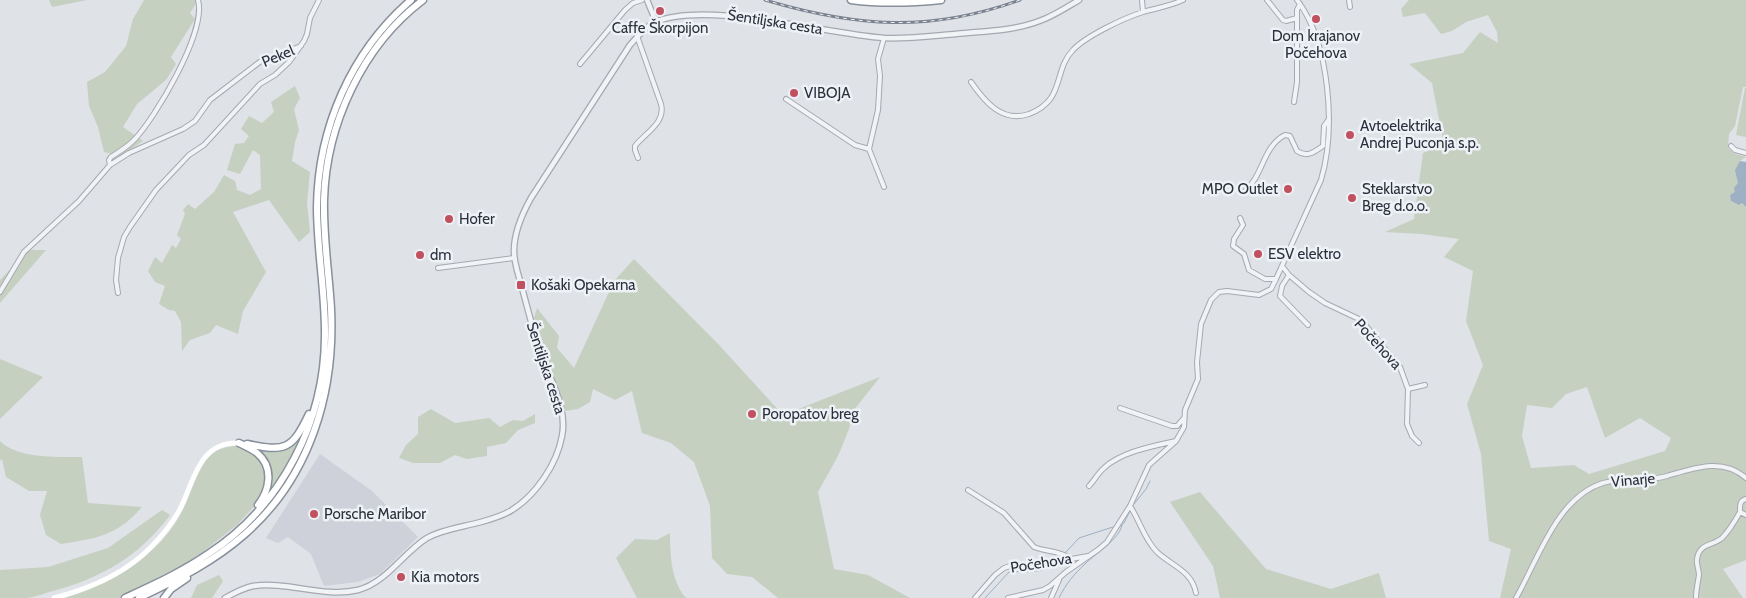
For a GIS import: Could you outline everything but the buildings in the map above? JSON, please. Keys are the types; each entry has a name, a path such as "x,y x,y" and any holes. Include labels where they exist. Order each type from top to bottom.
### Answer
{"highway":[{"path":"125,598 187,568 237,532 254,516 273,493 295,459 318,395 324,360 325,333 317,208 322,156 328,129 337,104 363,54 382,29 411,0"},
{"path":"139,598 192,572 217,556 246,533 288,483 309,444 323,403 331,361 331,308 324,202 329,156 344,107 354,84 369,58 392,28 422,0"},
{"path":"851,0 875,3 941,0"},
{"path":"239,443 264,449 274,448 291,442 300,434 318,395"},
{"path":"237,532 265,494 269,478 268,468 259,454 239,443"},
{"path":"164,598 192,572"}],"main road":[{"path":"54,598 100,582 140,557 165,532 183,503 198,468 208,453 222,445 239,443"}],"street":[{"path":"110,165 109,160 111,157 134,140 152,117 178,71 191,45 197,26 200,6 198,0"},
{"path":"301,46 308,34 310,18 319,0"},
{"path":"580,64 625,10 642,0"},
{"path":"647,0 656,22"},
{"name":"Šentiljska cesta","path":"225,598 253,586 274,586 332,593 359,590 382,578 418,544 429,537 499,516 512,510 523,502 547,473 556,456 562,438 563,416 540,348 514,258 514,244 520,220 531,198 637,36 656,22 675,15 713,13 762,18 850,34 884,38 926,37 1014,28 1043,20 1079,0"},
{"path":"1142,0 1143,12"},
{"path":"971,82 984,99 999,112 1017,116 1036,111 1052,97 1063,63 1072,50 1089,38 1143,12 1169,6 1183,0"},
{"path":"1267,0 1283,20 1288,21 1296,18"},
{"path":"1060,578 1107,542 1130,506 1149,465 1176,442 1184,427 1187,405 1198,379 1197,362 1201,324 1211,300 1219,292 1227,291 1260,295 1271,289 1283,268 1321,180 1328,152 1330,119 1324,66 1319,44 1308,16 1297,0"},
{"path":"1349,0 1350,7"},
{"path":"1294,102 1297,82 1296,18 1300,4"},
{"path":"637,36 662,104 663,113 656,124 635,146 638,158"},
{"path":"884,38 878,59 880,76 878,110 869,150 884,187"},
{"name":"Pekel","path":"0,292 24,252 79,201 110,165 130,153 183,129 194,121 210,100 261,61 301,46"},
{"name":"Pekel","path":"118,293 117,267 122,244 130,227 156,190 189,155 217,131 260,84 288,62 301,46"},
{"path":"786,99 855,145 869,150"},
{"path":"1245,191 1256,178 1272,146 1281,137 1285,135 1290,136 1297,151 1311,154 1323,146 1324,126 1330,119"},
{"path":"1731,146 1735,150 1746,152"},
{"path":"1240,218 1243,226 1234,239 1233,246 1244,254 1249,270 1265,279 1276,279"},
{"path":"438,268 514,258"},
{"name":"Počehova","path":"1283,268 1309,292 1325,303 1361,320 1400,367 1408,388 1407,424 1412,436 1419,443"},
{"path":"1289,274 1282,286 1280,296 1308,324"},
{"path":"1408,388 1425,385"},
{"path":"1120,408 1172,426 1177,426 1184,418"},
{"path":"1089,486 1101,470 1111,463 1147,447 1176,442"},
{"name":"Vinarje","path":"1516,598 1560,515 1588,489 1604,483 1629,479 1660,478 1707,465 1733,468 1746,478"},
{"path":"968,490 1004,513 1034,547 1057,551 1070,558"},
{"path":"1696,598 1699,573 1697,559 1701,550 1706,544 1716,542 1722,538 1740,512 1739,505 1746,499"},
{"path":"1130,506 1152,546 1167,561 1187,574 1194,584 1196,593"},
{"path":"1740,512 1746,515"},
{"name":"Počehova","path":"975,598 995,575 1004,568 1013,565 1038,565 1090,555"},
{"name":"Počehova","path":"1008,598 1043,590 1060,578"},
{"name":"Počehova","path":"1052,598 1060,578"}],"shaded area":[{"path":"320,454 372,491 418,537 380,574 358,582 324,586 311,554 288,537 278,543 266,538"}],"green space":[{"path":"49,0 87,0 52,7"},
{"path":"144,0 196,0 197,2 190,13 195,19 171,57 176,64 166,80 137,104 123,127 143,141 121,156 104,152 98,127 89,106 87,82 105,72 126,46 133,19"},
{"path":"1409,0 1746,0 1746,87 1743,87 1735,126 1729,134 1728,148 1735,154 1746,157 1740,161 1742,203 1746,207 1746,560 1723,569 1743,598 1500,598 1511,549 1489,541 1481,454 1467,404 1483,365 1466,321 1473,271 1444,257 1459,239 1385,232 1414,219 1423,153 1444,145 1432,83 1409,64 1463,53 1480,32 1498,43 1497,32 1488,15 1466,22 1452,31 1441,34 1425,13 1403,17 1401,9","holes":["1587,387 1605,438 1640,418 1671,438 1665,451 1589,474 1574,465 1531,468 1522,436 1527,405 1552,408 1566,394"]},
{"path":"295,86 300,98 294,109 299,130 292,161 310,172 307,203 310,232 299,242 269,200 233,212 266,272 243,311 238,334 216,325 210,333 190,340 182,351 181,322 175,311 159,304 165,286 155,282 148,271 155,257 162,263 172,245 176,248 181,239 177,235 185,214 183,210 188,204 195,209 214,192 224,175 235,181 237,190 250,195 261,189 260,155 253,150 240,174 227,170 235,144 244,143 249,136 241,129 249,116 262,123 274,112 271,102"},
{"path":"1746,88 1746,137 1736,135"},
{"path":"29,250 46,250 0,303 0,280"},
{"path":"634,259 720,346 783,415 880,377 854,410 849,429 838,456 818,492 834,569 868,575 910,598 778,598 752,577 727,574 712,558 710,506 694,462 671,443 642,433 632,391 615,400 593,389 590,402 578,409 565,411 534,318 537,308 559,336 557,348 574,368 614,281"},
{"path":"0,359 43,377 0,419"},
{"path":"431,409 455,423 489,418 500,427 513,420 523,421 535,414 535,423 518,430 506,443 487,447 487,456 467,459 455,455 440,463 413,463 399,458 406,445 418,434 418,417"},
{"path":"301,437 286,467 268,493 271,478 253,447 267,450"},
{"path":"0,441 8,447 28,454 50,457 82,457 88,503 142,507 133,517 115,530 85,540 61,544 46,535 40,515 47,491 29,491 6,477 2,459 0,461"},
{"path":"234,446 243,448 259,457 267,478 260,500 237,525 186,563 119,598 64,598 92,588 118,575 142,559 167,534 179,517 205,461 216,451"},
{"path":"1200,492 1266,569 1331,589 1379,573 1386,598 1220,598 1213,566 1170,502"},
{"path":"162,510 170,515 158,530 118,564 71,586 34,597 0,598 0,570 48,567 108,548"},
{"path":"670,533 674,576 686,598 637,598 616,558 635,539 657,540"},
{"path":"219,575 223,581 212,598 191,598 197,585"}],"water":[{"path":"1740,161 1746,162 1746,207 1742,203 1739,205 1731,201 1730,195 1735,192 1734,188 1738,183 1735,170"}],"waterway":[{"path":"1134,504 1150,481"},
{"path":"1119,527 1124,523 1131,509"},
{"path":"1059,598 1074,575 1112,541 1122,525"},
{"path":"1066,552 1079,538 1113,527"},
{"path":"1056,558 1061,556"},
{"path":"985,598 1009,572 1039,571 1056,564"}],"railway":[{"path":"765,0 830,16 862,21 892,22 923,22 955,18 987,11 1020,0"}],"place":[{"name":"Caffe Škorpijon","path":"660,11"},
{"name":"Dom krajanov Počehova","path":"1316,19"},
{"name":"VIBOJA","path":"794,93"},
{"name":"Avtoelektrika Andrej Puconja s.p.","path":"1350,135"},
{"name":"MPO Outlet","path":"1288,189"},
{"name":"Steklarstvo Breg d.o.o.","path":"1352,198"},
{"name":"Hofer","path":"449,219"},
{"name":"ESV elektro","path":"1258,254"},
{"name":"dm","path":"420,255"},
{"name":"Košaki Opekarna","path":"521,285"},
{"name":"Poropatov breg","path":"752,414"},
{"name":"Porsche Maribor","path":"314,514"},
{"name":"Kia motors","path":"401,577"}]}
